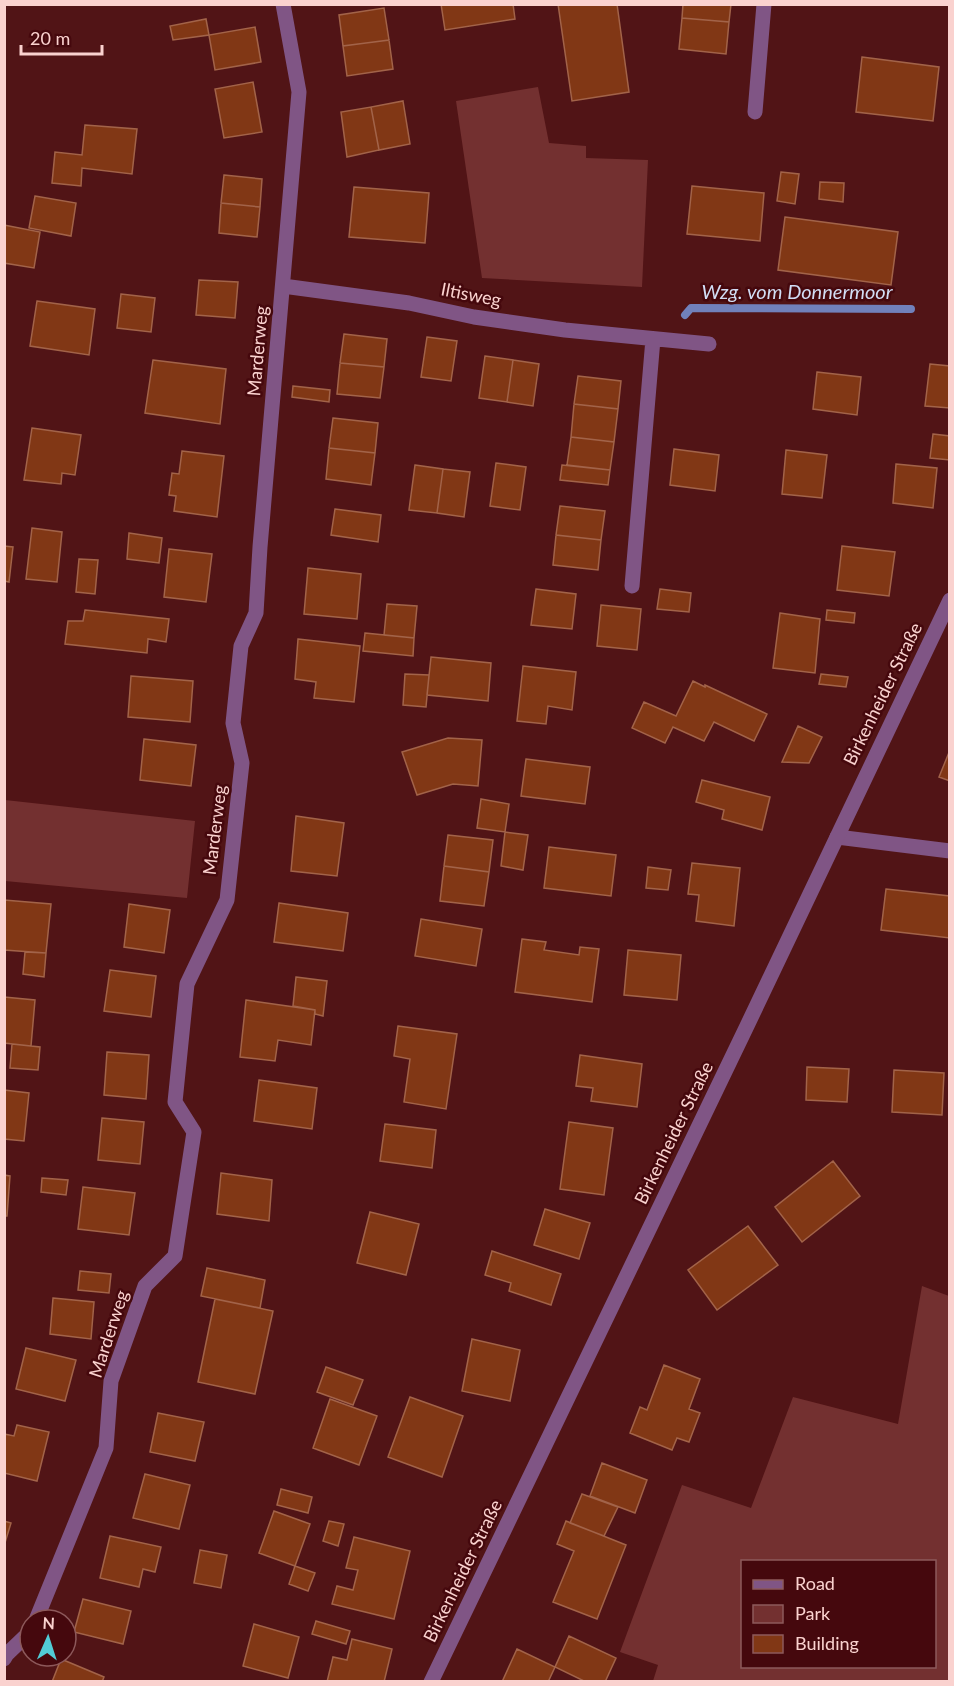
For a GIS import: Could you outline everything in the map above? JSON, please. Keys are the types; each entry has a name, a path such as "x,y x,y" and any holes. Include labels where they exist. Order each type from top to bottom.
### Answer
{"street":[{"name":"Marderweg","path":"41,1608 106,1448 111,1381 145,1286 175,1256 194,1132 176,1102 187,984 227,900 242,763 233,723 241,646 256,613 260,540 300,92 283,4"},
{"path":"755,112 764,4"},
{"name":"Iltisweg","path":"283,285 410,303 474,317 565,330 709,344"},
{"path":"632,586 653,339"},
{"name":"Birkenheider Straße","path":"431,1682 950,600"},
{"path":"837,837 950,851"},
{"path":"4,1659 18,1643"}],"green space":[{"path":"538,87 549,143 586,146 586,158 648,160 642,287 482,278 456,101"},
{"path":"5,800 195,821 187,898 5,881"},
{"path":"922,1286 949,1296 949,1681 653,1681 658,1665 620,1652 682,1485 751,1508 793,1397 898,1424"}],"building":[{"path":"441,4 513,4 515,19 445,30"},
{"path":"558,4 617,4 629,92 572,101"},
{"path":"683,4 731,4 729,22 682,18"},
{"path":"384,8 389,40 343,46 339,15"},
{"path":"682,18 729,22 726,54 679,49"},
{"path":"206,19 209,35 173,40 170,26"},
{"path":"255,27 261,62 215,70 209,35"},
{"path":"389,40 393,69 347,76 343,46"},
{"path":"862,57 939,67 933,121 856,112"},
{"path":"253,82 262,132 224,138 215,89"},
{"path":"403,101 410,144 379,150 371,107"},
{"path":"371,107 379,150 347,157 341,112"},
{"path":"85,125 137,129 132,174 82,168 81,186 52,183 55,152 82,155"},
{"path":"781,172 799,174 795,204 777,201"},
{"path":"224,175 262,179 260,207 221,203"},
{"path":"820,182 844,183 843,202 819,199"},
{"path":"692,186 764,193 760,241 687,234"},
{"path":"354,187 429,193 425,243 349,237"},
{"path":"35,196 76,203 71,236 29,228"},
{"path":"221,203 260,207 257,237 219,233"},
{"path":"785,217 898,232 891,285 778,270"},
{"path":"4,225 40,232 34,268 4,263"},
{"path":"199,280 238,282 235,318 196,315"},
{"path":"121,294 155,298 151,332 117,328"},
{"path":"37,301 95,309 89,355 30,346"},
{"path":"344,334 387,339 384,367 340,363"},
{"path":"427,337 457,341 451,381 421,377"},
{"path":"485,356 513,360 507,402 479,398"},
{"path":"153,360 226,369 220,424 145,413"},
{"path":"513,360 539,364 533,406 507,402"},
{"path":"340,363 384,367 380,398 337,394"},
{"path":"930,364 950,366 950,408 925,406"},
{"path":"817,372 861,377 857,415 813,409"},
{"path":"578,376 621,381 618,409 574,404"},
{"path":"293,386 330,390 329,402 292,397"},
{"path":"574,404 618,409 614,442 571,437"},
{"path":"333,418 378,423 375,453 329,448"},
{"path":"32,428 81,435 75,475 62,473 61,484 24,480"},
{"path":"933,434 950,436 950,460 930,458"},
{"path":"571,437 614,442 610,470 567,465"},
{"path":"329,448 375,453 371,485 326,479"},
{"path":"674,449 719,455 715,491 670,485"},
{"path":"786,450 827,455 822,498 782,494"},
{"path":"182,451 224,456 217,517 174,511 176,496 169,495 172,473 179,474"},
{"path":"496,463 526,467 520,510 490,506"},
{"path":"896,464 937,468 933,508 893,503"},
{"path":"415,465 443,469 437,513 409,510"},
{"path":"562,465 610,470 608,485 560,480"},
{"path":"443,469 470,472 464,517 437,513"},
{"path":"560,506 605,511 601,540 556,535"},
{"path":"335,509 381,515 378,542 331,535"},
{"path":"32,528 62,532 57,582 26,579"},
{"path":"129,533 162,538 159,563 127,559"},
{"path":"556,535 601,540 598,570 553,565"},
{"path":"4,546 13,547 9,582 4,581"},
{"path":"842,546 895,552 889,596 837,590"},
{"path":"169,549 212,554 206,602 164,597"},
{"path":"79,559 98,560 95,594 76,592"},
{"path":"308,568 361,574 357,619 304,614"},
{"path":"536,589 576,594 572,629 531,625"},
{"path":"660,589 691,593 689,612 657,609"},
{"path":"387,604 417,606 414,638 384,635"},
{"path":"601,605 641,609 637,650 597,646"},
{"path":"85,610 169,619 166,642 148,639 147,653 65,644 68,621 83,621"},
{"path":"827,610 855,613 854,623 826,620"},
{"path":"780,613 820,619 815,673 773,668"},
{"path":"365,633 414,638 413,656 363,651"},
{"path":"298,639 360,646 354,702 314,698 316,682 295,679"},
{"path":"431,657 491,663 488,701 427,695"},
{"path":"523,666 576,672 572,710 548,706 546,724 517,721"},
{"path":"405,674 429,675 426,707 403,705"},
{"path":"821,674 848,677 846,687 819,684"},
{"path":"131,676 193,681 190,722 128,717"},
{"path":"693,681 767,714 754,741 714,722 704,741 673,727 665,743 632,728 644,702 676,716"},
{"path":"798,726 822,737 809,763 782,762"},
{"path":"448,738 482,740 478,786 453,784 417,795 402,752"},
{"path":"144,739 196,745 191,786 140,780"},
{"path":"950,750 950,781 939,777"},
{"path":"526,759 590,767 585,804 521,796"},
{"path":"702,780 770,797 762,830 722,819 724,810 696,802"},
{"path":"481,799 509,804 505,832 477,828"},
{"path":"296,816 344,823 337,876 291,871"},
{"path":"505,832 528,835 523,870 501,866"},
{"path":"448,835 493,840 489,872 444,866"},
{"path":"549,847 616,855 611,896 544,888"},
{"path":"692,863 740,868 734,926 696,921 699,895 688,894"},
{"path":"444,866 489,872 484,906 440,901"},
{"path":"648,867 671,870 668,890 646,888"},
{"path":"886,889 950,896 950,938 881,930"},
{"path":"4,900 51,904 46,953 4,950"},
{"path":"279,903 348,913 343,951 274,942"},
{"path":"129,904 170,910 164,953 124,947"},
{"path":"421,919 482,929 476,966 415,956"},
{"path":"522,939 546,942 544,950 579,955 580,947 599,949 592,1002 515,992"},
{"path":"628,950 681,955 677,1000 624,995"},
{"path":"25,952 46,953 44,977 23,974"},
{"path":"110,970 156,976 151,1017 104,1011"},
{"path":"296,977 327,981 323,1016 315,1014 315,1010 293,1006"},
{"path":"4,997 35,1000 31,1046 4,1043"},
{"path":"246,1000 315,1010 311,1045 278,1040 275,1061 240,1057"},
{"path":"398,1026 457,1034 446,1109 404,1102 410,1059 394,1056"},
{"path":"12,1044 40,1047 38,1070 10,1068"},
{"path":"107,1052 149,1055 146,1099 104,1095"},
{"path":"580,1055 642,1064 637,1107 591,1101 593,1088 576,1086"},
{"path":"807,1067 849,1069 847,1102 806,1100"},
{"path":"894,1070 944,1073 942,1115 892,1112"},
{"path":"259,1080 317,1088 312,1129 254,1121"},
{"path":"4,1090 29,1093 24,1141 4,1139"},
{"path":"102,1118 144,1122 140,1164 98,1160"},
{"path":"569,1122 613,1128 604,1195 560,1189"},
{"path":"385,1124 436,1130 432,1168 380,1161"},
{"path":"833,1161 860,1196 802,1242 775,1207"},
{"path":"221,1173 272,1180 269,1221 217,1214"},
{"path":"4,1175 10,1176 7,1216 4,1216"},
{"path":"42,1178 68,1180 66,1195 41,1192"},
{"path":"83,1187 135,1193 129,1235 78,1229"},
{"path":"545,1209 590,1223 579,1259 534,1245"},
{"path":"370,1212 419,1224 406,1275 357,1263"},
{"path":"748,1226 778,1265 717,1310 688,1270"},
{"path":"492,1251 561,1274 551,1305 509,1291 511,1283 485,1275"},
{"path":"207,1268 265,1280 260,1308 201,1296"},
{"path":"80,1271 111,1274 109,1293 78,1290"},
{"path":"53,1298 94,1302 91,1339 50,1334"},
{"path":"215,1299 273,1311 255,1394 198,1382"},
{"path":"472,1339 520,1350 510,1401 462,1391"},
{"path":"26,1348 76,1360 65,1401 16,1389"},
{"path":"664,1365 700,1379 689,1409 700,1413 689,1442 677,1438 672,1450 630,1433 640,1407 647,1410"},
{"path":"326,1367 363,1380 353,1405 317,1392"},
{"path":"410,1397 463,1416 442,1477 388,1457"},
{"path":"330,1399 377,1416 359,1465 313,1448"},
{"path":"158,1413 204,1422 195,1461 150,1452"},
{"path":"17,1425 49,1432 37,1481 4,1473 4,1434 14,1436"},
{"path":"602,1463 647,1480 635,1513 590,1496"},
{"path":"145,1474 190,1485 179,1529 133,1518"},
{"path":"281,1489 312,1497 308,1513 277,1505"},
{"path":"582,1494 618,1507 604,1536 570,1523"},
{"path":"274,1511 310,1524 295,1566 259,1553"},
{"path":"4,1521 11,1523 4,1546"},
{"path":"329,1521 344,1524 338,1546 323,1541"},
{"path":"566,1521 626,1545 597,1619 553,1602 574,1551 557,1544"},
{"path":"110,1536 161,1547 155,1572 143,1569 139,1587 100,1578"},
{"path":"354,1537 410,1551 394,1619 332,1604 337,1586 353,1590 358,1570 346,1568"},
{"path":"200,1550 227,1555 221,1588 194,1583"},
{"path":"295,1566 315,1573 308,1591 289,1584"},
{"path":"83,1599 131,1611 123,1644 78,1633 78,1617"},
{"path":"316,1621 350,1631 346,1644 312,1634"},
{"path":"254,1624 299,1637 288,1678 243,1666"},
{"path":"569,1636 616,1658 605,1682 586,1682 555,1667"},
{"path":"352,1639 392,1649 384,1682 327,1682 333,1657 347,1660"},
{"path":"517,1649 555,1667 548,1682 502,1682"},
{"path":"78,1666 104,1677 102,1682 52,1682 57,1668 78,1668"}],"waterway":[{"name":"Wzg. vom Donnermoor","path":"685,315 691,308 911,309"}]}
